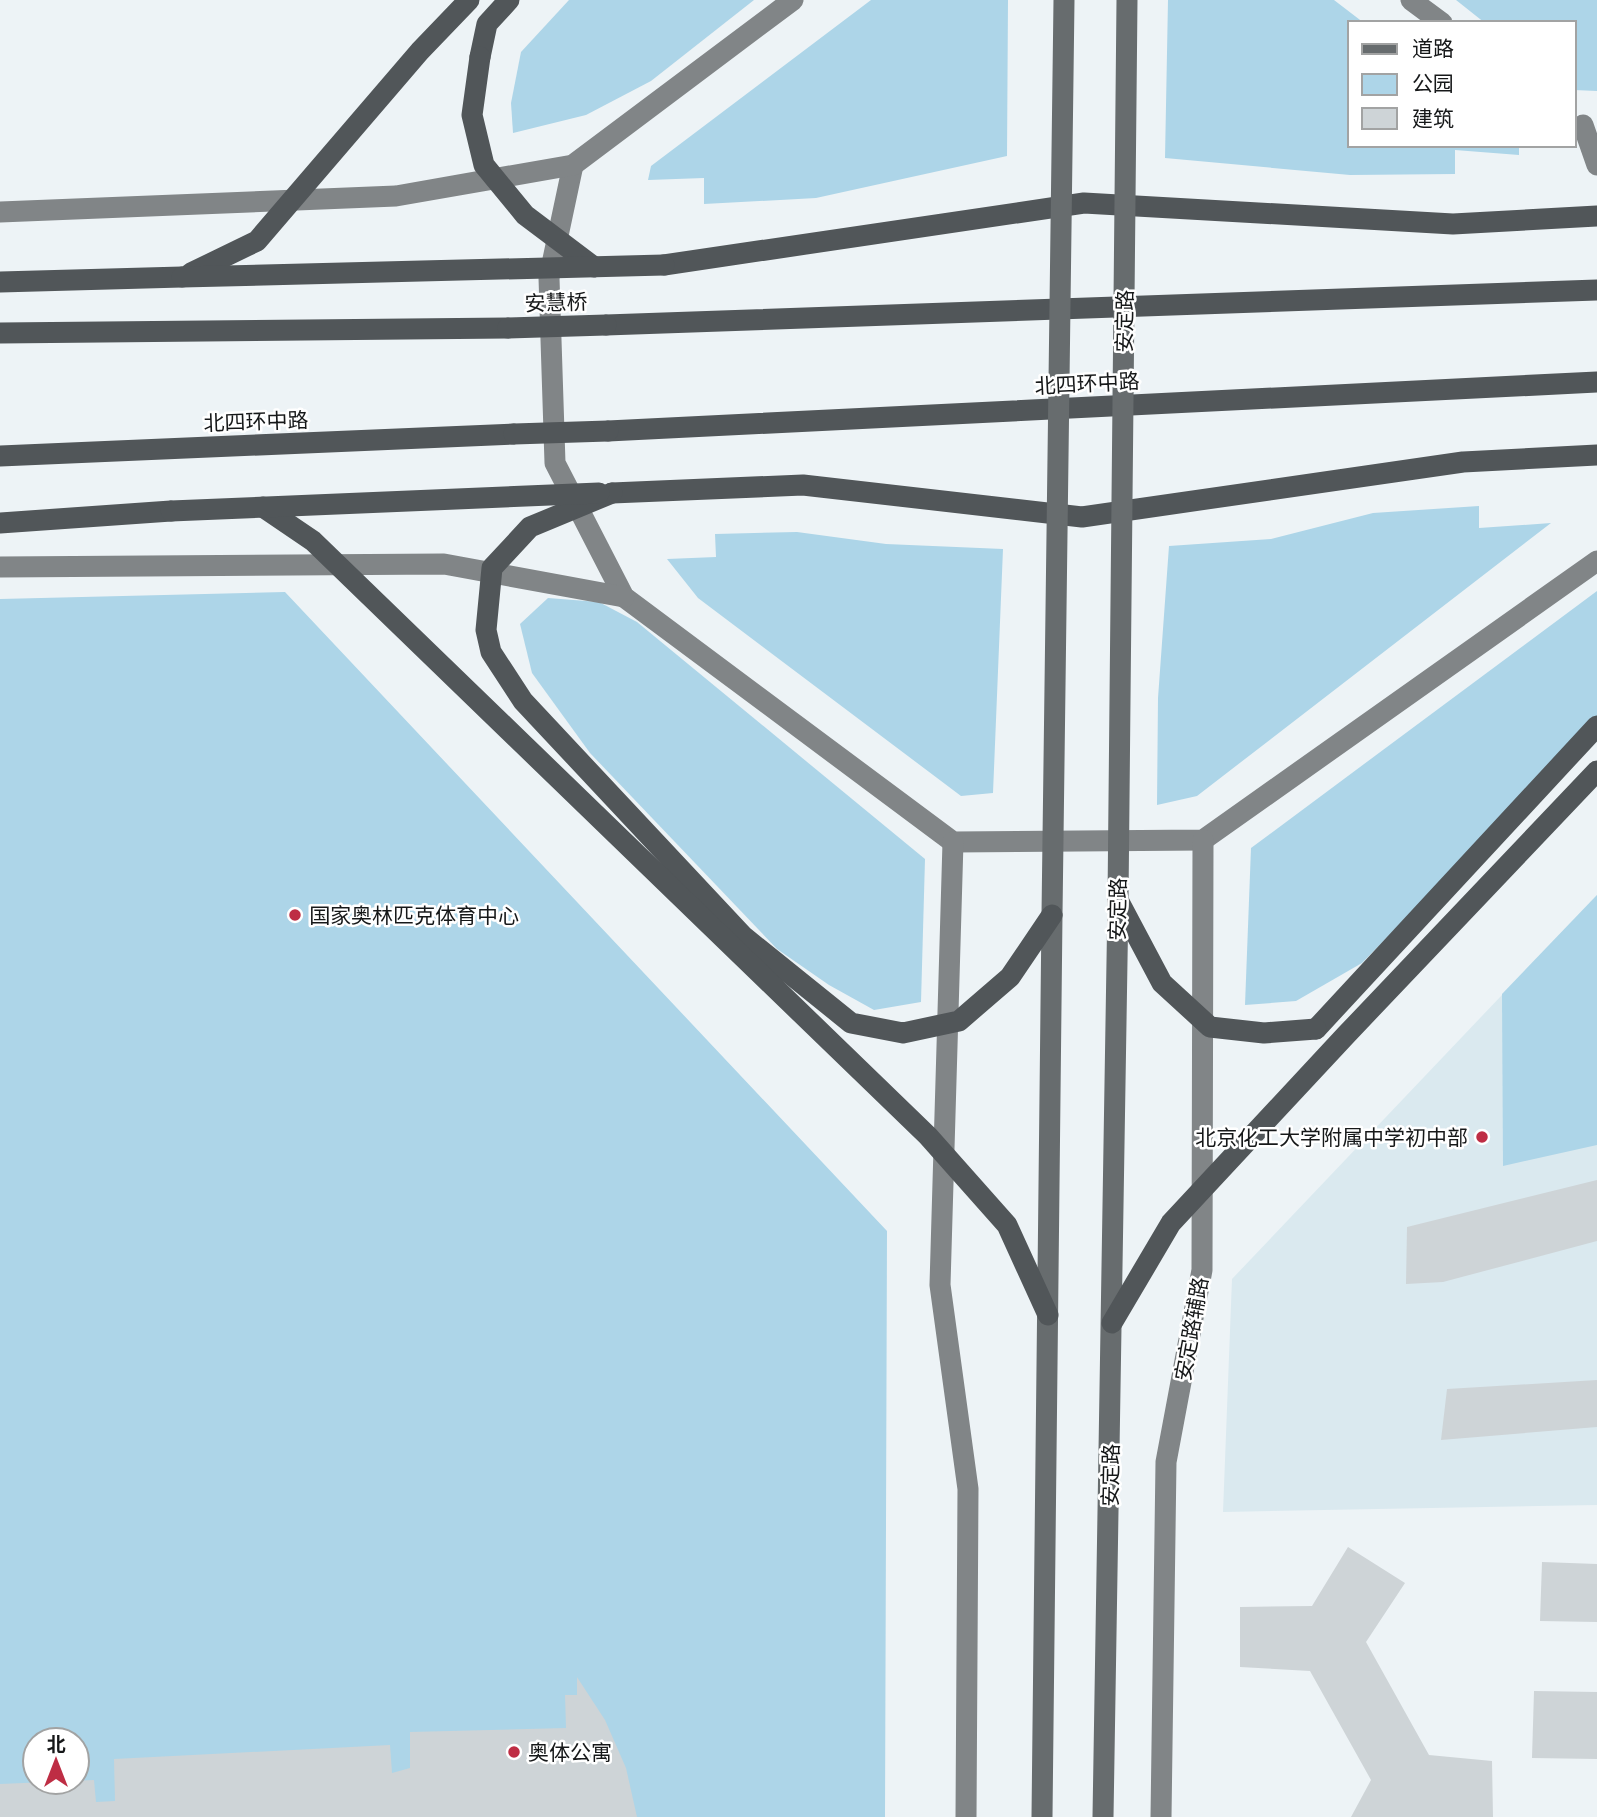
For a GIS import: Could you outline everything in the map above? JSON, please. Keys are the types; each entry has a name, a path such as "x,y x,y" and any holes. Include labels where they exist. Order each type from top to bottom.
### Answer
{"highway":[{"path":"183,277 257,241 420,51 470,0"},
{"path":"509,0 487,24 480,57 472,115 484,165 525,215 594,267"},
{"path":"0,282 664,265 1084,203 1453,224 1596,215"},
{"name":"安慧桥","path":"4,333 508,328 1597,290"},
{"name":"北四环中路","path":"0,456 608,431 1597,382"},
{"path":"0,523 170,511 803,485 1082,517 1463,462 1597,455"},
{"path":"1572,456 1597,464"},
{"path":"612,493 530,527 492,568 486,630 491,652 523,701 743,936 851,1023 904,1033 959,1021 1010,977 1052,915"},
{"path":"263,507 313,541 928,1136 1007,1225 1048,1315"},
{"path":"1118,901 1162,983 1210,1027 1264,1033 1317,1029 1597,726"},
{"path":"1112,1323 1171,1223 1597,771"}],"main road":[{"path":"1042,1817 1064,0"},
{"name":"安定路","path":"1103,1817 1118,901 1127,0"}],"street":[{"path":"0,212 396,196 573,165 793,0"},
{"path":"1411,0 1439,21"},
{"path":"1585,123 1597,164"},
{"path":"573,165 550,278 555,463 624,597 953,842 1203,840 1597,561"},
{"path":"0,567 444,564 624,597"},
{"name":"安定路辅路","path":"1161,1817 1166,1462 1202,1270 1203,840"},
{"path":"953,842 940,1285 968,1489 966,1817"}],"shaded area":[{"name":"北京化工大学附属中学初中部","path":"1597,895 1597,1505 1223,1512 1232,1279"}],"green space":[{"path":"569,0 754,0 651,81 586,115 513,133 511,103 521,52"},
{"path":"871,0 1008,0 1007,156 816,198 704,204 704,178 648,180 651,166"},
{"path":"1168,0 1334,0 1361,21 1348,21 1348,147 1519,147 1519,155 1455,150 1455,174 1350,175 1165,158"},
{"path":"1456,0 1597,0 1597,91 1576,90 1576,21 1482,21"},
{"path":"1479,506 1479,528 1551,523 1197,796 1157,805 1158,698 1169,546 1271,539 1373,513"},
{"path":"797,532 886,544 1003,549 993,793 961,796 698,598 667,559 716,557 715,534"},
{"path":"1597,591 1597,722 1362,963 1296,1001 1245,1005 1251,848"},
{"name":"国家奥林匹克体育中心","path":"285,592 887,1231 885,1817 0,1817 0,599"},
{"path":"548,598 599,602 637,622 925,859 921,1002 874,1010 829,985 777,949 590,753 532,673 520,624"},
{"path":"1597,895 1597,1145 1503,1166 1502,994"}],"building":[{"path":"1597,1180 1597,1241 1443,1282 1406,1284 1407,1227"},
{"path":"1597,1380 1597,1427 1441,1440 1447,1389"},
{"path":"1348,1547 1405,1583 1366,1642 1429,1755 1492,1761 1493,1817 1351,1817 1371,1780 1310,1671 1240,1667 1240,1607 1312,1606"},
{"path":"1542,1562 1597,1564 1597,1622 1540,1621"},
{"name":"奥体公寓","path":"577,1677 605,1720 626,1768 637,1817 0,1817 0,1784 21,1783 21,1796 91,1796 91,1780 94,1780 96,1802 115,1801 114,1759 390,1745 392,1773 410,1768 410,1732 566,1728 565,1695 577,1695"},
{"path":"1534,1691 1597,1692 1597,1759 1532,1758"}],"place":[{"name":"国家奥林匹克体育中心","path":"295,915"},
{"name":"北京化工大学附属中学初中部","path":"1482,1137"},
{"name":"奥体公寓","path":"514,1752"}]}
